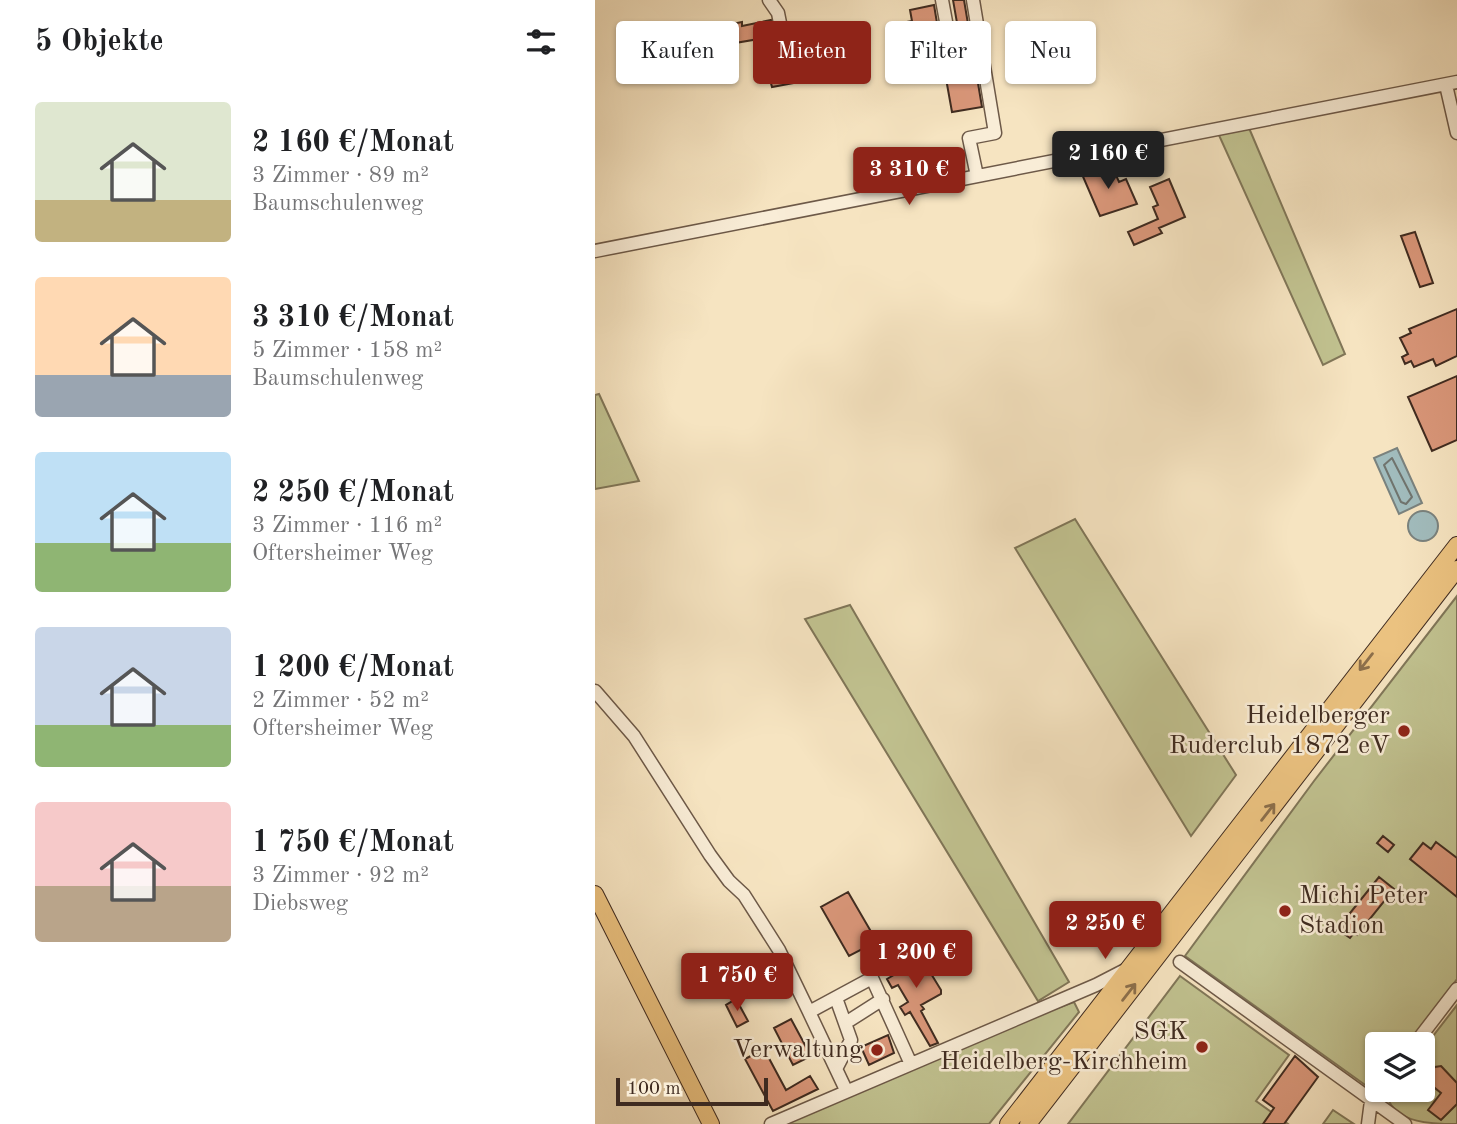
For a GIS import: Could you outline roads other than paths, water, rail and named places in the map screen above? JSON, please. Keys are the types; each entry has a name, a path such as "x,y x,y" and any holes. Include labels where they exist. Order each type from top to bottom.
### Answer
{"main road":[{"path":"1008,1124 1457,545"},
{"path":"1028,1124 1457,569"},
{"path":"595,894 711,1124"}],"street":[{"path":"769,0 778,13 780,21"},
{"path":"941,0 946,21"},
{"path":"973,0 995,134 969,138 977,176"},
{"path":"595,251 1452,83 1457,133"},
{"path":"595,691 634,736 710,855 729,881 744,895 779,950 846,1090"},
{"path":"1180,962 1365,1097"},
{"path":"771,1124 910,1062 1056,1002 1130,967"},
{"path":"809,1012 872,978 910,1062"},
{"path":"1424,1032 1457,989"},
{"path":"836,999 851,1040 837,1068"},
{"path":"846,1022 883,999"},
{"path":"1368,1124 1371,1102"},
{"path":"1372,1102 1405,1124"}],"water":[{"path":"1397,448 1422,503 1399,514 1374,458"},
{"path":"1423,511 1434,515 1438,526 1434,537 1423,541 1412,537 1408,526 1412,515"}],"place":[{"name":"Heidelberger Ruderclub 1872 eV","path":"1404,731"},
{"name":"Michi Peter Stadion","path":"1285,911"},
{"name":"SGK Heidelberg-Kirchheim","path":"1202,1047"},
{"name":"Verwaltung","path":"877,1050"}]}
